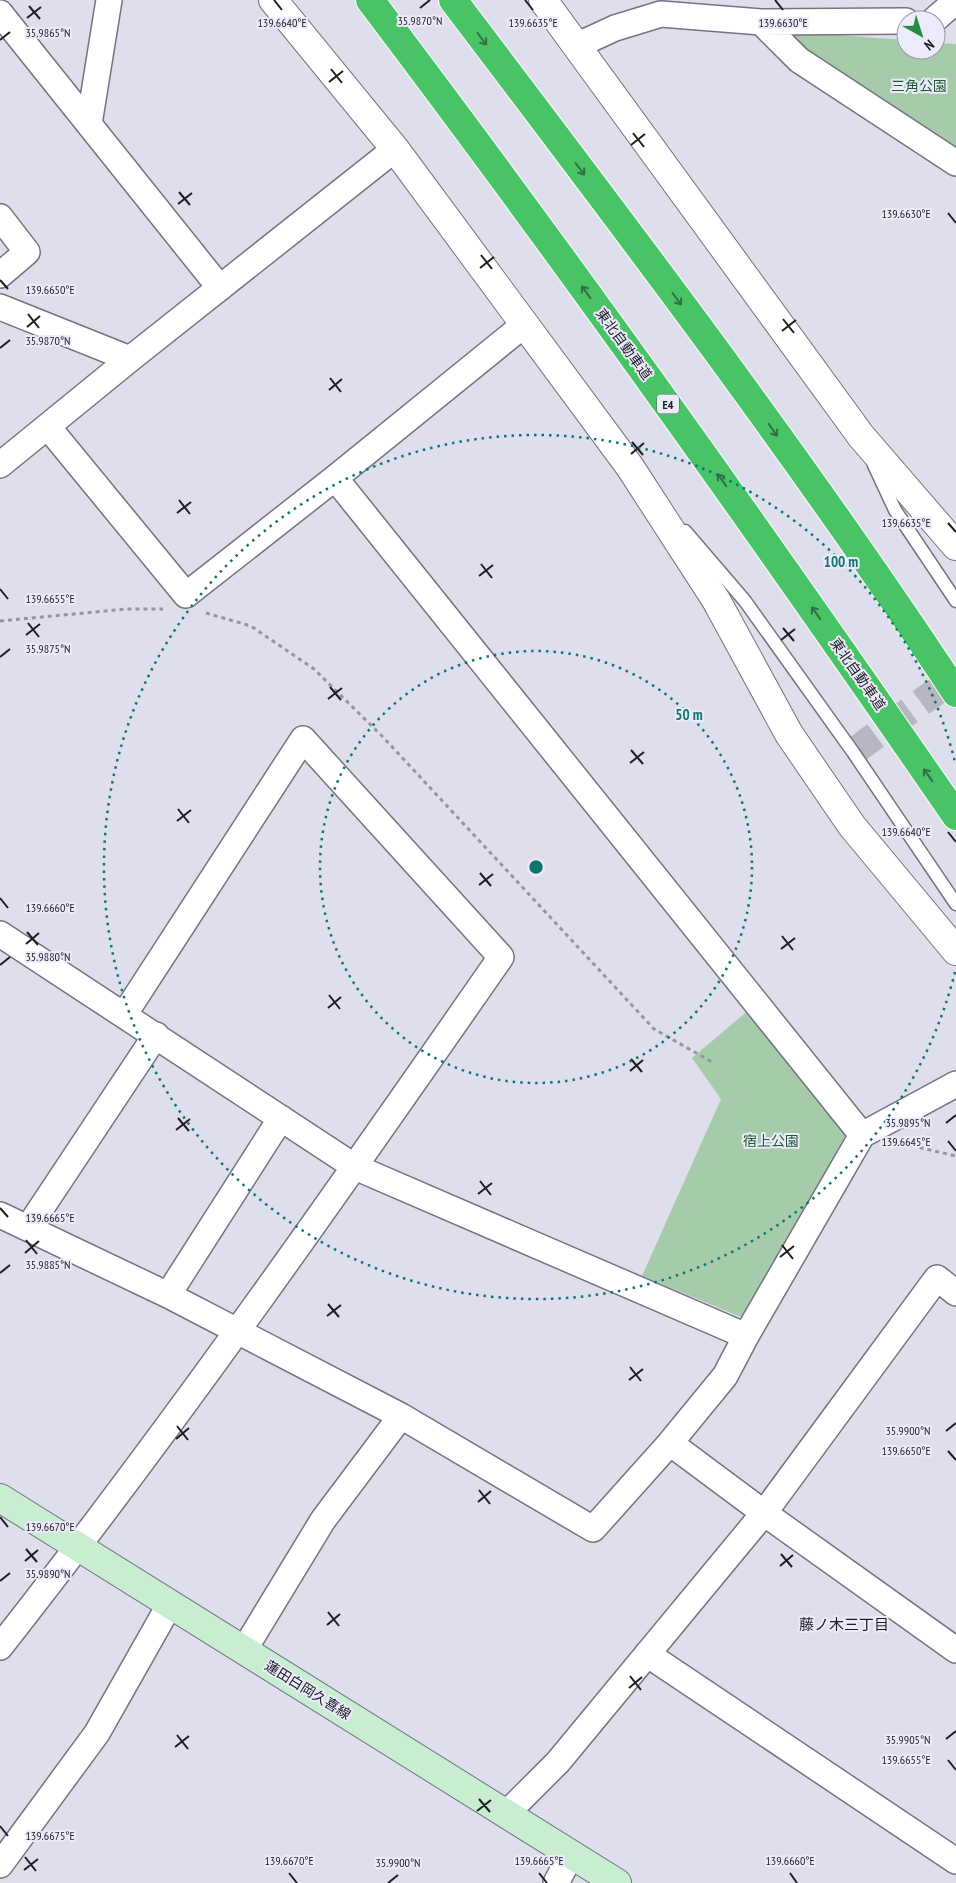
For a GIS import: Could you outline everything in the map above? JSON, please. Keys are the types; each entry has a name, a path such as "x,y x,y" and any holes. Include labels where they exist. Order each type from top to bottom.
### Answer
{"highway":[{"name":"東北自動車道","path":"370,0 478,142 669,406 821,619 956,816"},
{"path":"453,0 723,360 907,620 956,694"}],"main road":[{"name":"蓮田白岡久喜線","path":"0,1498 616,1883"}],"street":[{"path":"89,124 109,0"},
{"path":"273,0 396,150 630,467 716,600 789,734 852,826 956,951"},
{"path":"543,0 861,436 956,546"},
{"path":"946,11 956,1"},
{"path":"576,46 658,7 761,22 896,21"},
{"path":"0,13 220,288"},
{"path":"761,22 799,60 956,163"},
{"path":"0,465 130,359 396,150"},
{"path":"0,218 27,252 0,275"},
{"path":"0,307 130,359"},
{"path":"48,427 186,595 335,478 525,324"},
{"path":"335,478 862,1135"},
{"path":"0,1647 78,1548 238,1332 501,957 303,739 124,1015"},
{"path":"0,934 355,1167 746,1336"},
{"path":"28,1228 156,1035"},
{"path":"0,1215 168,1295 400,1416 593,1529 670,1443 725,1376 746,1336 862,1135 956,1084"},
{"path":"168,1295 281,1118"},
{"path":"506,1814 558,1762 764,1513 937,1278 956,1293"},
{"path":"244,1650 323,1520 400,1416"},
{"path":"670,1443 764,1513 956,1650"},
{"path":"0,1865 97,1733 170,1604"},
{"path":"647,1654 956,1861"},
{"path":"556,1883 571,1855"}],"lane":[{"path":"861,436 895,510 956,600"},
{"path":"630,467 745,601 853,752 956,904"}],"path":[{"path":"0,621 126,609 173,609"},
{"path":"200,612 250,626 314,669 383,737 654,1029 712,1062"},
{"path":"862,1135 956,1156"}],"green space":[{"name":"三角公園","path":"791,32 896,39 896,60 946,60 946,44 956,44 956,154 791,42"},
{"name":"宿上公園","path":"750,1009 848,1130 746,1319 642,1276 721,1099 692,1058"}],"tunnel":[{"path":"853,752 956,677"}],"district":[{"name":"藤ノ木三丁目","path":"844,1624"}]}
